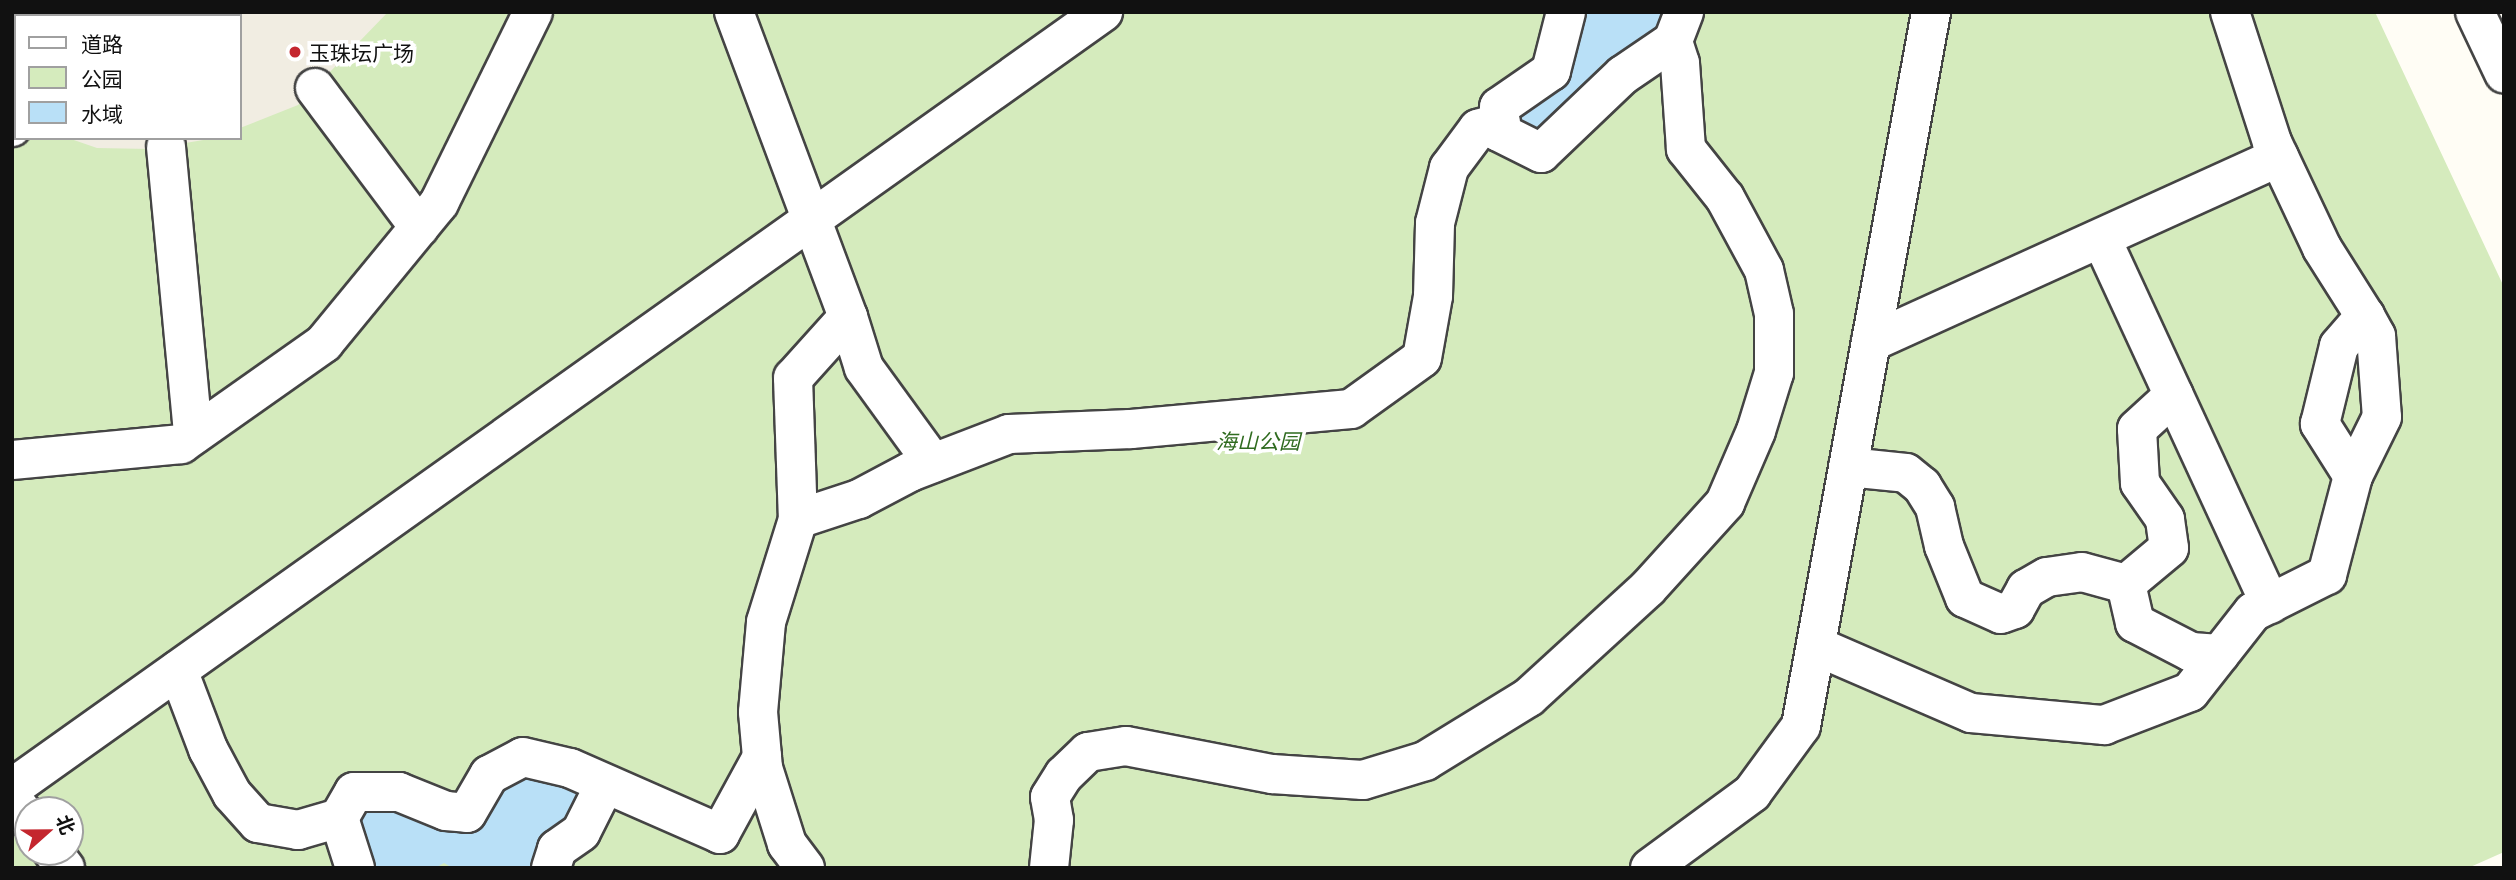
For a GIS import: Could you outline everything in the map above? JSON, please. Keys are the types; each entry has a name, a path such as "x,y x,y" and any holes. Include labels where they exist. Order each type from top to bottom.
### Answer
{"street":[{"path":"12,460 181,444 324,343 439,202 533,12"},
{"path":"734,12 809,222 848,317 864,368 933,463"},
{"path":"12,788 1103,12"},
{"path":"1566,12 1551,71 1499,107 1499,132 1541,153 1678,27"},
{"path":"1650,868 1752,793 1801,726 1931,12"},
{"path":"1816,646 1971,713 2104,724 2190,692 2253,612 2327,575 2353,476 2382,417 2376,335 2322,248 2279,157 2230,12"},
{"path":"2475,12 2504,73"},
{"path":"1049,868 1055,820 1050,797 1064,775 1088,752 1126,747 1272,774 1363,780 1425,761 1529,697 1648,588 1725,503 1756,431 1774,373 1774,314 1765,270 1725,198 1686,149 1678,27"},
{"path":"315,88 419,226"},
{"path":"798,519 859,499 933,463 1009,433 1131,429 1351,408 1422,358 1433,296 1435,223 1449,168 1478,129 1501,121"},
{"path":"166,147 194,435"},
{"path":"1871,342 2102,240 2279,157"},
{"path":"2102,240 2270,604"},
{"path":"2353,476 2320,424 2339,346 2365,316"},
{"path":"804,868 788,844 762,757 758,712 766,622 798,519 793,378 848,317"},
{"path":"2126,584 2169,548 2165,519 2140,483 2137,429 2174,395"},
{"path":"1848,467 1906,473 1922,486 1935,506 1944,546 1965,598 2001,614 2015,608 2026,589 2046,577 2082,572 2126,584"},
{"path":"2126,584 2135,623 2191,652 2220,654"},
{"path":"178,670 208,749 232,794 258,823 298,830 339,818 354,792 399,792 446,811 467,813 489,775 523,757 570,768 604,786 720,834 762,757"},
{"path":"551,868 557,849 581,832 604,786"},
{"path":"339,818 355,868"}],"green space":[{"name":"海山公园","path":"12,12 2375,12 2504,287 2504,852 2468,868 12,868"}],"shaded area":[{"name":"玉珠坛广场","path":"12,12 388,12 298,105 242,127 242,14 14,14 14,69"},
{"path":"74,140 203,140 150,149 97,148"}],"water":[{"path":"1576,12 1667,12 1649,50 1602,64 1553,131 1516,134 1515,108"},
{"path":"500,773 548,777 581,794 538,868 453,868 444,863 435,868 366,868 355,826 363,800 479,827"}],"place":[{"name":"玉珠坛广场","path":"295,52"}]}
